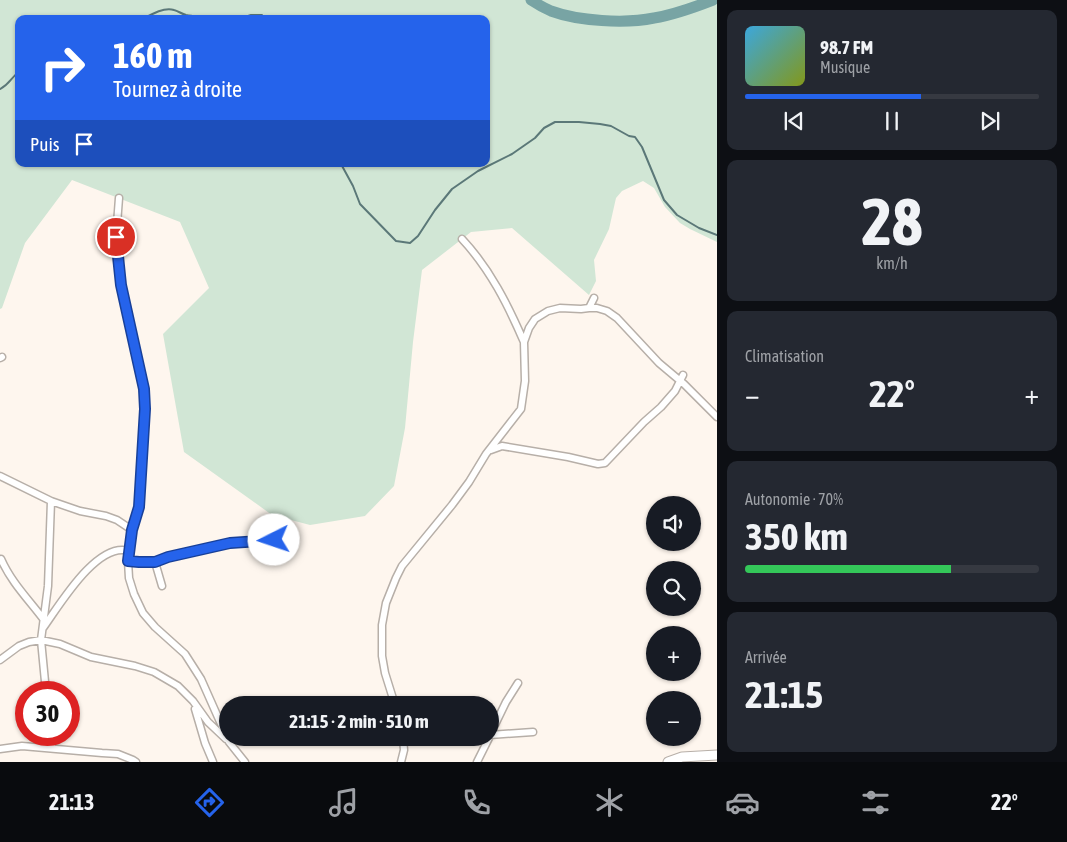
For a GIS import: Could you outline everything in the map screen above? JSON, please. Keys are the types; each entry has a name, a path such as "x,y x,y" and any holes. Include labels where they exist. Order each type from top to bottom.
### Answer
{"street":[{"path":"119,198 116,237 121,285 144,389 145,409 139,507 132,530 129,551 129,578 143,613 155,627 185,654 201,679 219,720"},
{"path":"462,240 473,251 497,285 524,342"},
{"path":"589,308 594,298"},
{"path":"392,696 382,656 382,624 386,603 402,566 452,505 489,450 521,410 525,381 524,342 529,328 535,319 548,311 560,308 597,308 607,311 617,318 659,363 681,377 717,417"},
{"path":"489,450 502,446 598,464 605,463 661,407 675,391 681,377"},
{"path":"0,476 51,502 80,511 106,516 117,520 132,530"},
{"path":"45,681 41,640 48,586 51,502"},
{"path":"128,561 155,562 168,557 230,543 274,540"},
{"path":"43,629 90,567 114,551 120,549 129,551"},
{"path":"1,559 19,590 44,620"},
{"path":"155,562 162,586"},
{"path":"0,660 19,646 41,640 60,644 91,657 154,672 178,686 219,732"},
{"path":"499,717 518,683"},
{"path":"193,701 205,743 213,762"},
{"path":"499,735 533,732"},
{"path":"0,749 22,746 118,754 136,762"},
{"path":"232,746 245,762"},
{"path":"401,762 404,746"},
{"path":"477,762 485,746"},
{"path":"668,762 682,757 717,755"}],"green space":[{"path":"0,0 717,0 717,242 680,223 665,207 654,188 643,181 622,191 616,198 609,229 594,260 596,281 589,295 512,228 471,232 422,270 405,428 394,486 365,516 310,525 272,515 184,452 163,334 209,288 180,222 72,180 25,243 2,308 0,309"}],"waterway":[{"path":"531,0 548,10 574,17 616,21 661,17 713,0"},
{"path":"152,15 166,9 176,10 186,15"},
{"path":"251,15 262,15"},
{"path":"0,89 15,75"},
{"path":"490,165 512,154 535,138 544,128 555,122 579,122 611,126 629,136 635,137 642,147 664,200 677,215 699,228 717,235"},
{"path":"343,167 360,204 396,241 410,243 418,236 452,189 486,167"}],"route":[{"path":"116,237 121,285 144,389 145,409 139,507 132,530 128,561 155,562 168,557 230,543 274,540"}]}
